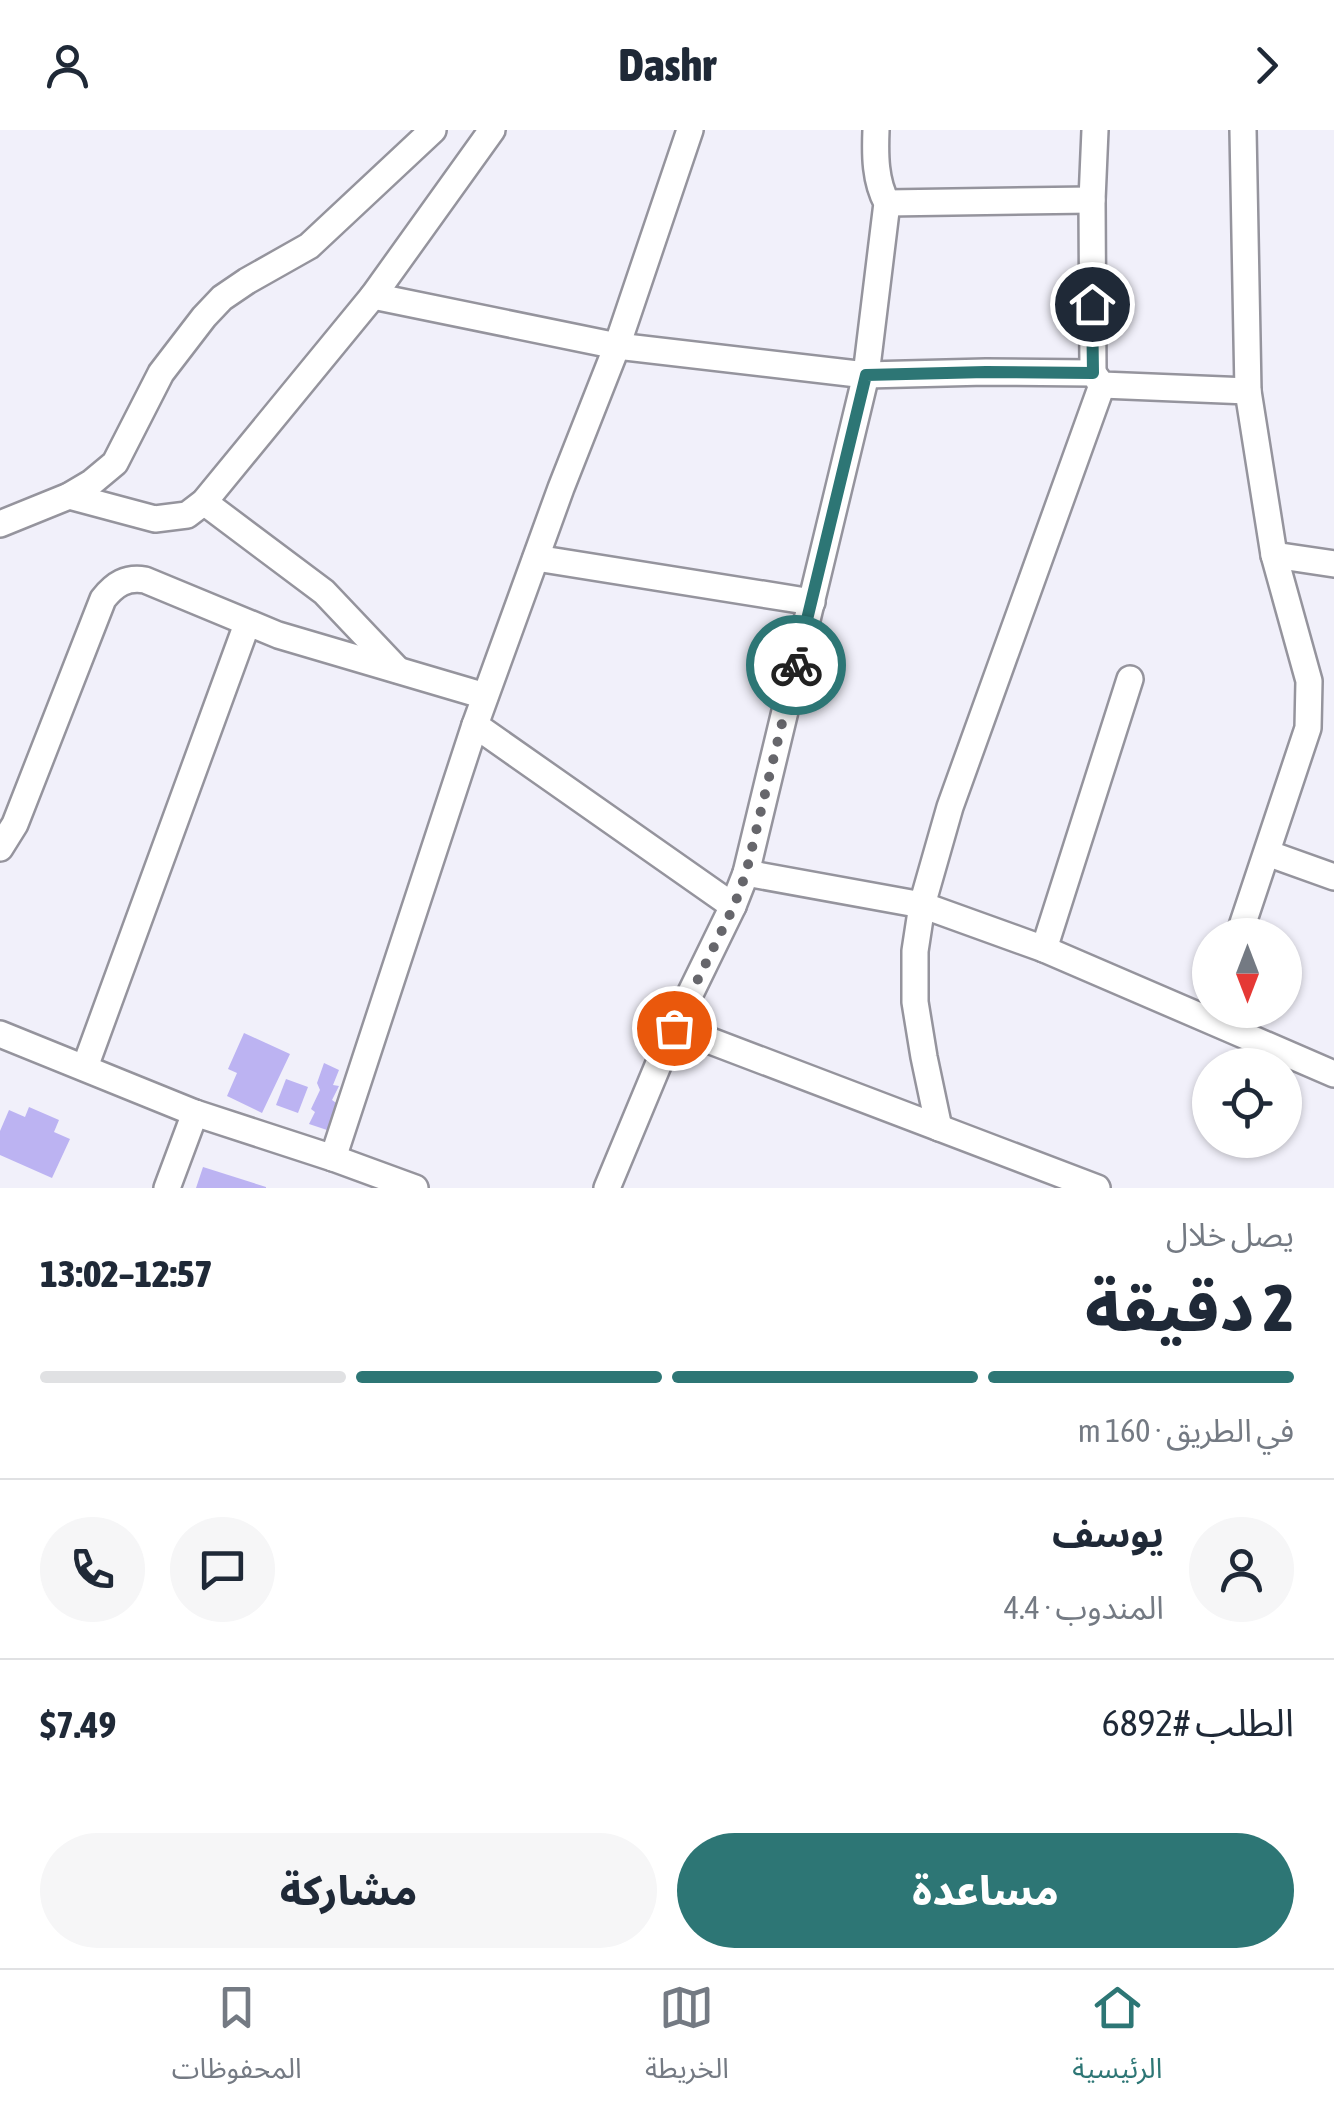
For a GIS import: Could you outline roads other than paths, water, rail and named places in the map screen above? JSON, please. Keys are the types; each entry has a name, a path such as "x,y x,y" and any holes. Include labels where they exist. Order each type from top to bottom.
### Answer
{"street":[{"path":"0,524 69,496 115,462 161,373 204,316 247,280 309,246 433,130"},
{"path":"69,496 155,520 187,515 204,502 374,296 492,130"},
{"path":"333,1158 485,696 616,346 690,130"},
{"path":"607,1188 674,1028 734,906 746,873 866,375 887,203 878,176 876,130"},
{"path":"939,1128 915,1002 915,951 922,905 950,807 1098,379 1092,200 1094,130"},
{"path":"1243,130 1248,391 1274,555 1309,681 1308,728 1245,918"},
{"path":"887,203 1092,200"},
{"path":"374,296 616,346 866,375 986,372 1248,391"},
{"path":"204,502 324,592 398,670"},
{"path":"1274,555 1334,564"},
{"path":"536,558 812,602"},
{"path":"0,848 15,824 103,599 124,580 145,580 278,635 485,696"},
{"path":"85,1067 247,624"},
{"path":"1044,949 1130,680"},
{"path":"475,725 734,906"},
{"path":"1267,854 1334,877"},
{"path":"746,873 922,905 1192,1007"},
{"path":"674,1028 1096,1188"},
{"path":"1239,1028 1334,1074"},
{"path":"0,1034 195,1113 414,1188"},
{"path":"168,1188 195,1113"}]}
